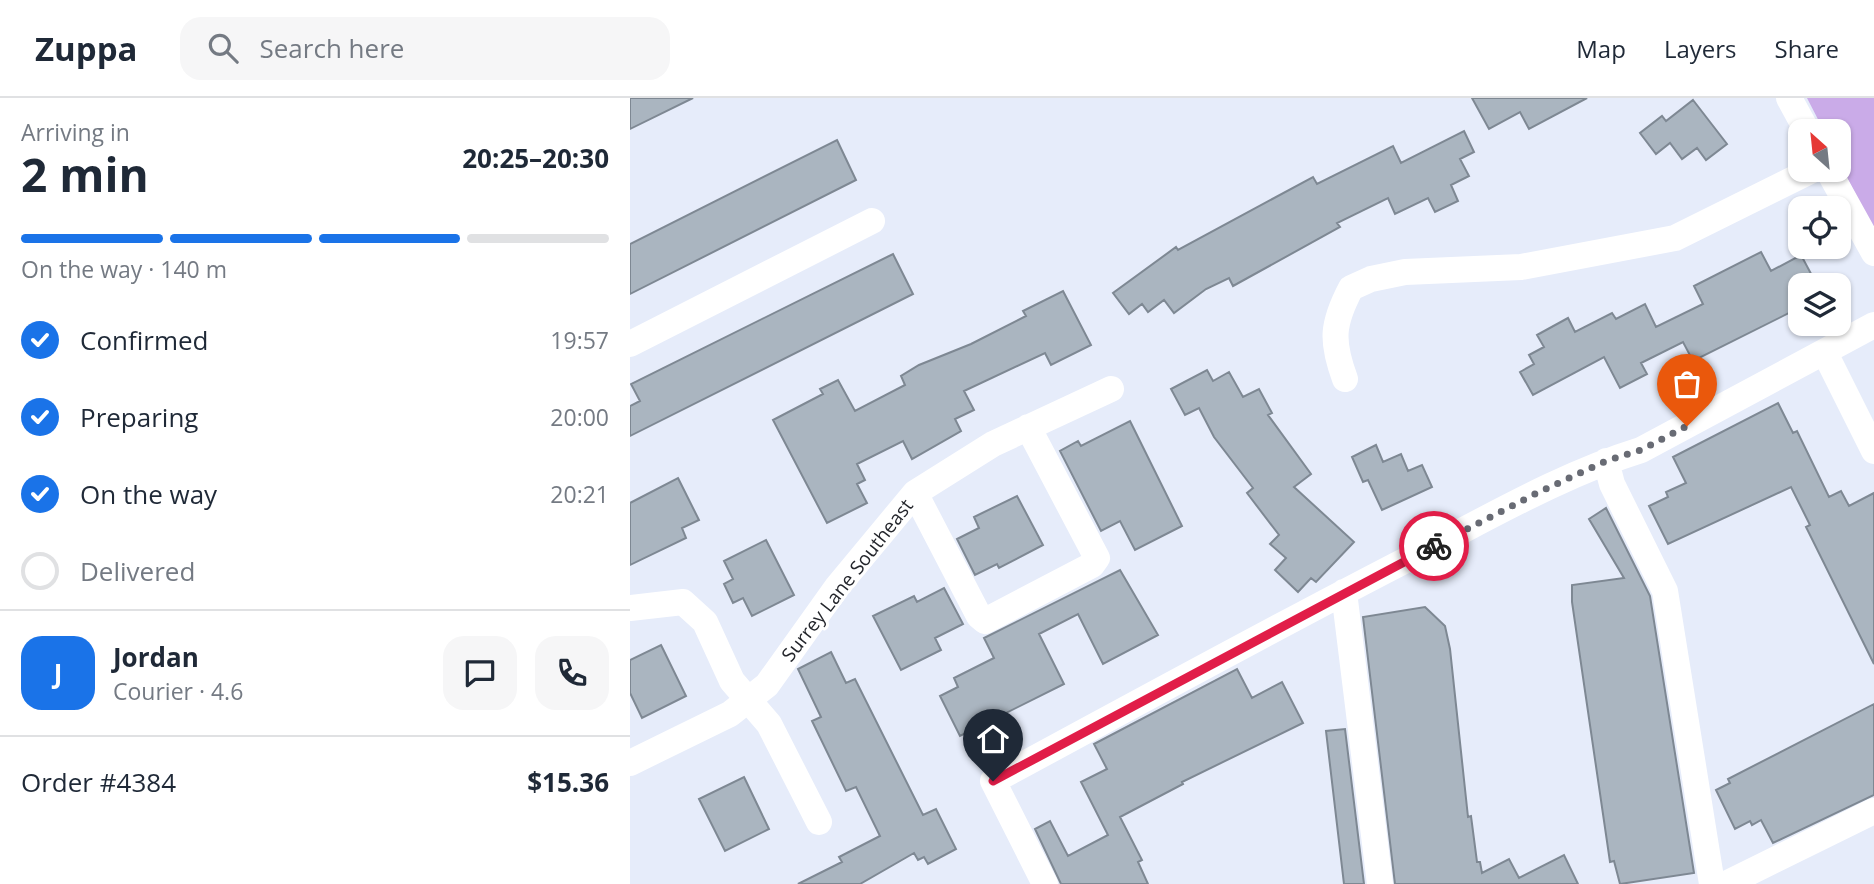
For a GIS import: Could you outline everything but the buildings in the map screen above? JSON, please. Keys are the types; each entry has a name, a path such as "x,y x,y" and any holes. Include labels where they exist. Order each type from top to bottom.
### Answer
{"street":[{"path":"1789,98 1800,119"},
{"path":"1345,379 1336,355 1333,333 1351,288 1371,279 1405,272 1521,267 1675,239 1788,182"},
{"path":"1835,182 1873,250"},
{"path":"630,344 872,221"},
{"path":"1045,884 993,781 1344,592 1606,461 1641,450 1874,325"},
{"path":"1825,353 1874,451"},
{"name":"Surrey Lane Southeast","path":"630,763 730,714 767,685 837,587 915,493 993,444 1111,389"},
{"path":"915,493 979,616 985,621 1093,565 1097,558 1028,427"},
{"path":"1606,461 1612,484 1665,591 1712,884"},
{"path":"1344,592 1380,884"},
{"path":"630,608 683,602 705,622 732,681 769,724 819,822"},
{"path":"1726,884 1874,811"}],"shaded area":[{"path":"1807,98 1874,98 1874,230 1849,182 1852,182 1852,119 1818,119"}],"way so far":[{"path":"1434,546 1537,493 1606,461 1641,450 1687,426"}],"route":[{"path":"993,781 1434,546"}]}
